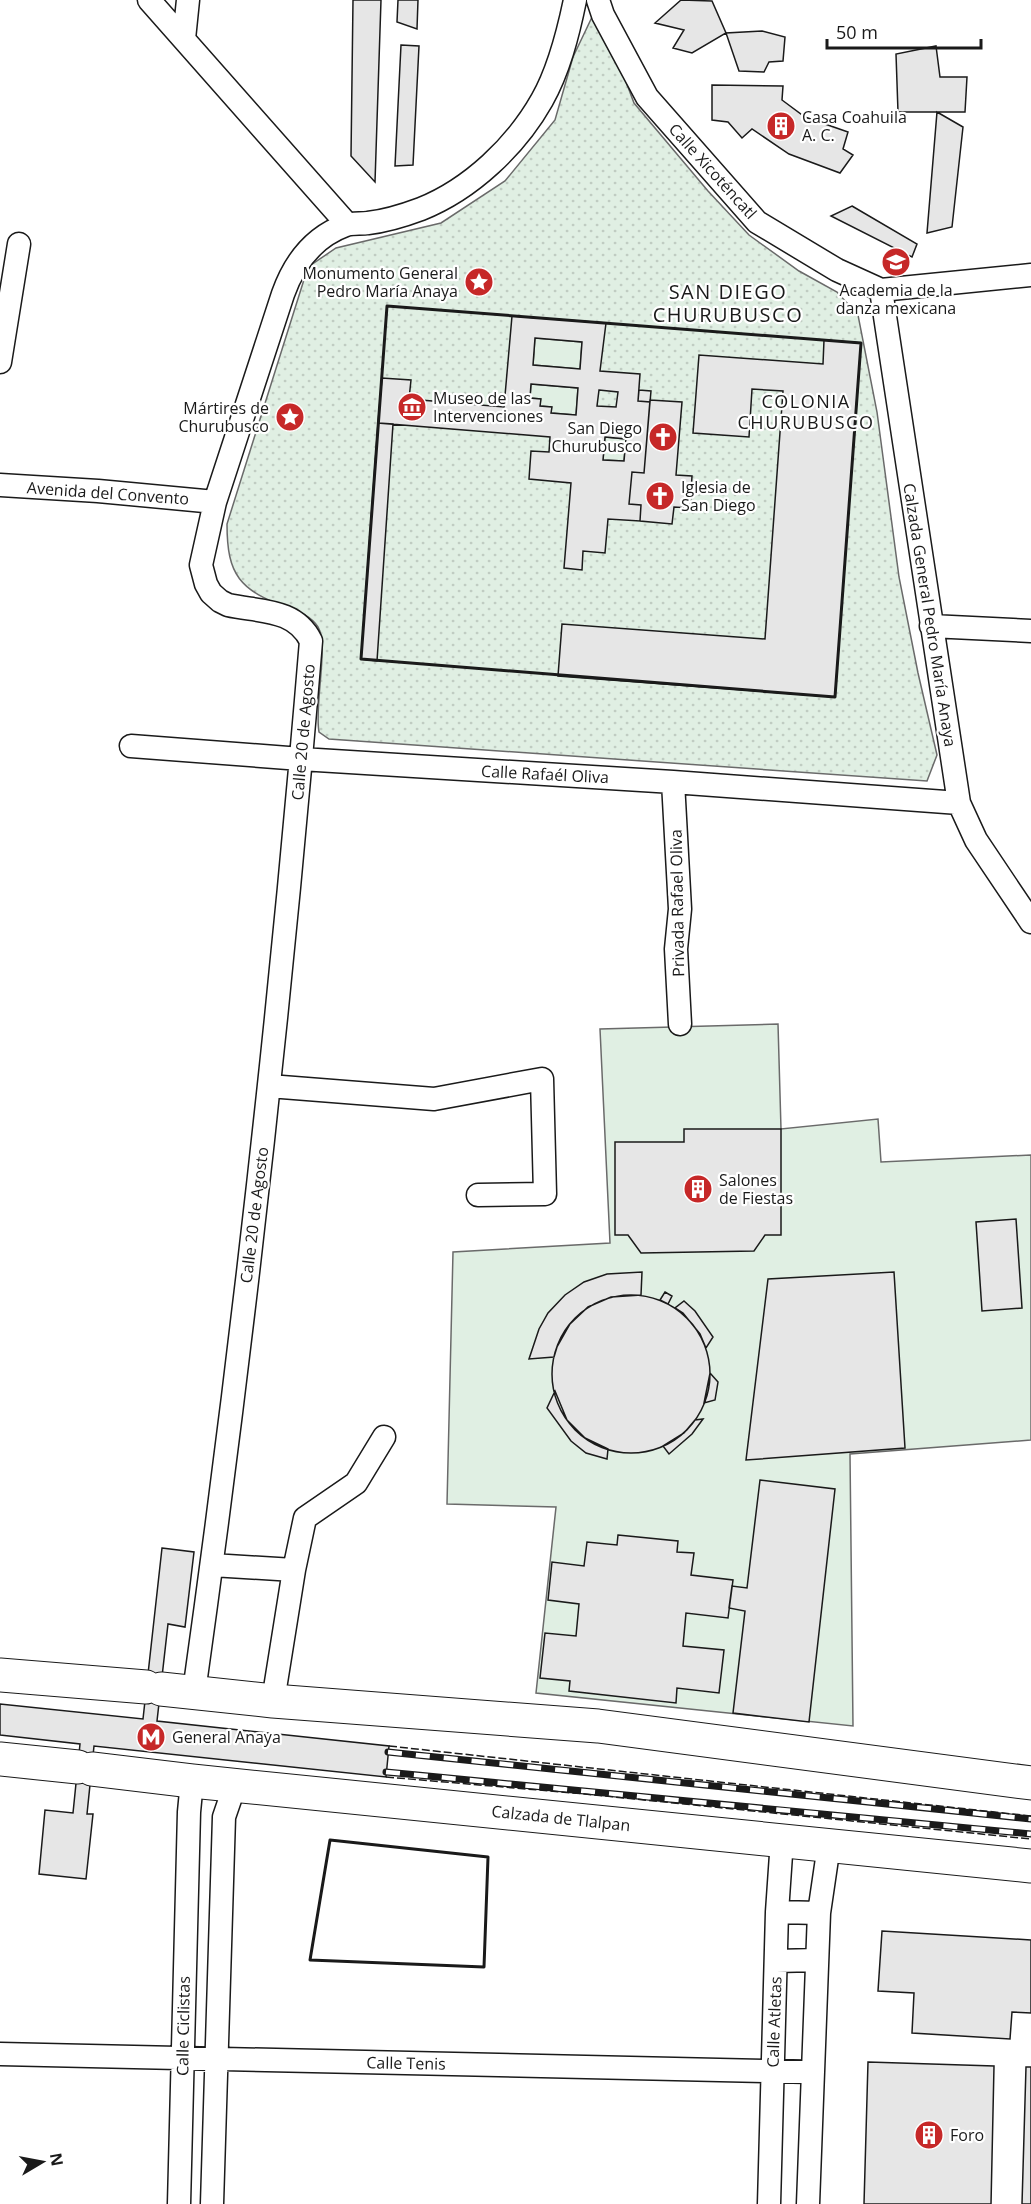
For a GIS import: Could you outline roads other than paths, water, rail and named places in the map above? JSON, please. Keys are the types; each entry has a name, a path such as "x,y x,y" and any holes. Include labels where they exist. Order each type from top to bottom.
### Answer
{"highway":[{"path":"0,1675 273,1701 598,1726 1031,1783"},
{"name":"Calzada de Tlalpan","path":"0,1759 192,1781 1031,1866"}],"street":[{"path":"149,0 347,224"},
{"path":"184,39 188,0"},
{"name":"Calle 20 de Agosto","path":"194,1692 212,1565 269,1086 311,641 306,630 293,619 228,605 211,593 201,565 215,502 290,275 307,251 330,233 347,224 384,220 422,208 443,198 498,156 517,136 542,99 563,46 575,0"},
{"name":"Calle Xicoténcatl","path":"598,0 603,15 647,97 757,222 837,270 881,290"},
{"path":"0,362 19,244"},
{"path":"881,290 1031,275"},
{"name":"Calzada General Pedro María Anaya","path":"881,290 930,626 959,803 976,840 1031,922"},
{"name":"Avenida del Convento","path":"0,485 215,502"},
{"path":"930,626 1031,631"},
{"name":"Calle Rafaél Oliva","path":"131,746 959,803"},
{"name":"Privada Rafael Oliva","path":"673,782 680,909 676,949 680,1024"},
{"path":"269,1086 434,1099 542,1079 545,1194 478,1195"},
{"path":"273,1701 294,1570 305,1518 356,1483 384,1437"},
{"path":"212,1565 294,1570"},
{"name":"Calle Ciclistas","path":"179,2204 188,1848 192,1781"},
{"name":"Calle Ciclistas","path":"212,2204 224,1817 235,1785"},
{"name":"Calle Atletas","path":"769,2204 777,1912 782,1840"},
{"path":"808,2204 819,1913 829,1845"},
{"path":"188,1848 223,1850"},
{"path":"777,1912 819,1913"},
{"path":"776,1960 817,1960"},
{"name":"Calle Tenis","path":"0,2054 813,2072"}],"railway":[{"path":"388,1752 1031,1819"},
{"path":"386,1772 1031,1834"}],"place":[{"name":"Casa Coahuila A. C.","path":"781,126"},
{"name":"Academia de la danza mexicana","path":"896,262"},
{"name":"Monumento General Pedro María Anaya","path":"479,282"},
{"name":"Museo de las Intervenciones","path":"412,407"},
{"name":"Mártires de Churubusco","path":"290,417"},
{"name":"San Diego Churubusco","path":"663,437"},
{"name":"Iglesia de San Diego","path":"660,496"},
{"name":"Salones de Fiestas","path":"698,1189"},
{"name":"General Anaya","path":"151,1737"},
{"name":"Foro","path":"929,2135"}],"district":[{"name":"SAN DIEGO CHURUBUSCO","path":"728,304"},
{"name":"COLONIA CHURUBUSCO","path":"806,412"}]}
